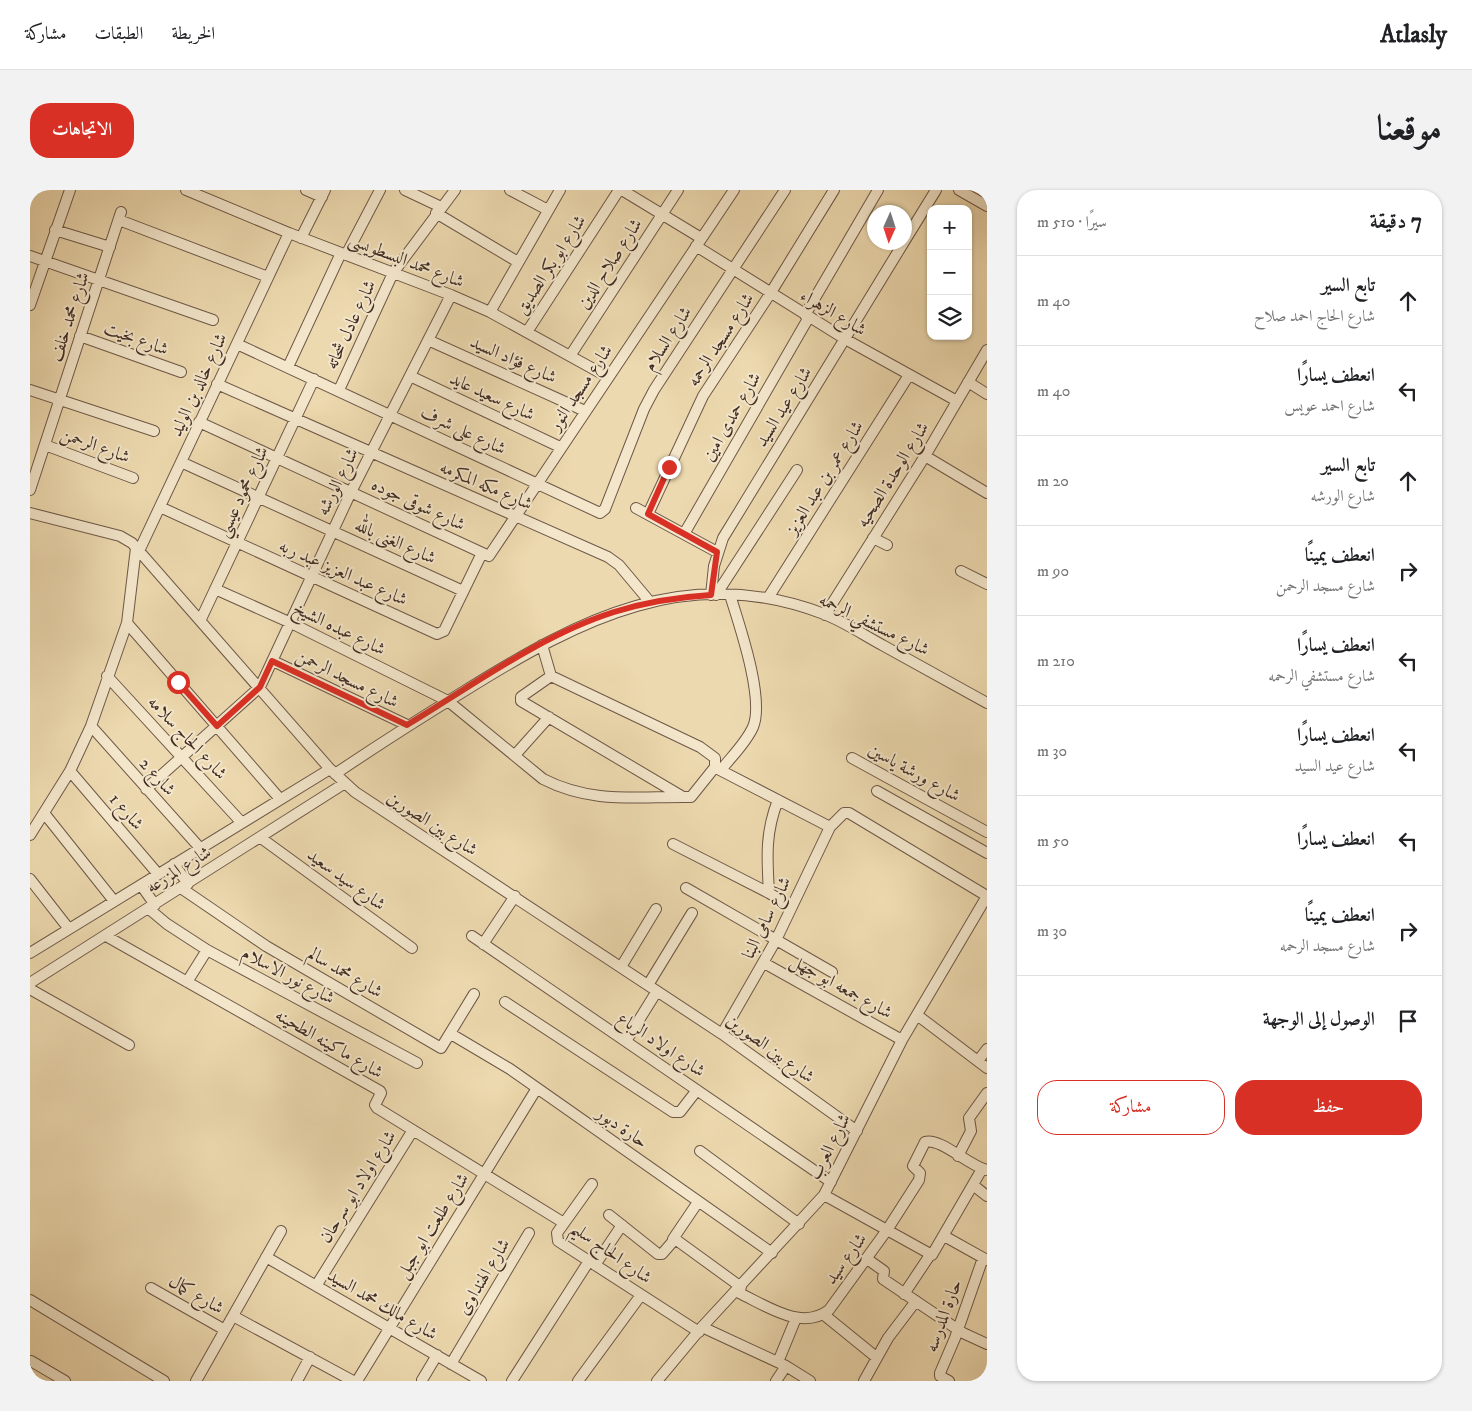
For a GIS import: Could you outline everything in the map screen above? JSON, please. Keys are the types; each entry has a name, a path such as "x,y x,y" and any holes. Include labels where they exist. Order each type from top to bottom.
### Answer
{"street":[{"path":"30,305 70,190"},
{"name":"شارع محمد البسطويسى","path":"186,190 301,238 451,295 490,312 608,377"},
{"path":"301,238 323,193 306,190"},
{"path":"288,367 344,254 380,190"},
{"path":"405,190 518,262"},
{"name":"شارع عادل شحاته","path":"339,390 393,273 455,190"},
{"path":"510,190 548,210"},
{"path":"490,312 560,190"},
{"name":"شارع الزهراء","path":"620,190 662,214 732,270 770,294 845,339 957,401"},
{"name":"شارع ابو بكر الصديق","path":"527,332 620,190"},
{"name":"شارع صلاح الدين","path":"570,356 678,190"},
{"name":"شارع مسجد النور","path":"435,632 440,634 444,631 463,591 485,554 491,555 536,483 734,190"},
{"name":"شارع السلام","path":"597,513 605,509 644,409 654,390 785,190"},
{"name":"شارع مسجد الرحمه","path":"648,514 703,396 770,294 834,190"},
{"path":"807,316 878,190"},
{"name":"شارع عيد السيد","path":"912,229 936,190"},
{"path":"959,190 987,206"},
{"name":"شارع محمد خلف","path":"30,490 120,216 268,277"},
{"path":"55,230 110,247"},
{"name":"شارع خالد بن الوليد","path":"30,835 70,771 91,726 127,623 138,550 289,233"},
{"name":"شارع عيد السيد","path":"713,595 717,552 723,538 899,250"},
{"path":"30,256 213,320"},
{"name":"شارع الورشه","path":"260,687 370,453 451,295"},
{"name":"شارع حمدى امين","path":"684,534 807,316"},
{"name":"شارع بخيت","path":"80,336 181,372"},
{"name":"شارع فؤاد السيد","path":"428,340 585,411"},
{"name":"شارع على شرف","path":"237,344 339,390 597,513"},
{"name":"شارع الوحدة الصحيه","path":"825,615 925,456 987,350"},
{"name":"شارع عمر بن عبد العزيز","path":"768,598 910,375"},
{"name":"شارع سعيد عايد","path":"410,376 560,447"},
{"name":"شارع محمود عيسي","path":"201,619 314,379"},
{"path":"968,382 987,394"},
{"name":"شارع مكه المكرمه","path":"218,384 614,560 650,602"},
{"path":"30,390 154,432"},
{"name":"شارع شوقى جوده","path":"199,422 485,554"},
{"name":"شارع الرحمن","path":"45,445 134,478"},
{"path":"925,456 985,488"},
{"name":"شارع الغنى بالله","path":"181,462 463,591"},
{"path":"713,595 797,470"},
{"name":"شارع عبد العزيز عبد ربه","path":"160,507 435,632"},
{"path":"636,508 717,552"},
{"name":"شارع بين الصورين","path":"30,512 120,536 138,550 201,619 333,771 366,800 515,896 722,1034 857,1131"},
{"path":"873,538 886,545"},
{"path":"962,571 987,583"},
{"name":"شارع عبده الشيخ","path":"215,589 291,623 448,701 543,779 558,786 590,796 608,798 683,797"},
{"name":"شارع مستشفي الرحمه","path":"333,771 407,725 576,626 613,612 650,602 713,595 768,598 825,615 987,703"},
{"path":"551,676 521,699 683,797 691,797 748,736 754,725 757,708 742,634 730,595"},
{"path":"127,623 280,799"},
{"path":"542,645 551,676 700,747 715,758 718,769 830,827"},
{"name":"شارع مسجد الرحمن","path":"272,661 407,725"},
{"name":"شارع الحاج سلامه","path":"107,676 242,823"},
{"path":"146,789 260,687"},
{"path":"515,756 550,716"},
{"name":"شارع 2","path":"91,726 200,848"},
{"name":"شارع ورشة ياسين","path":"852,758 987,832"},
{"name":"شارع 1","path":"70,771 158,874"},
{"name":"شارع المزرعه","path":"30,953 280,799 333,771"},
{"name":"شارع المزرعه","path":"30,983 345,783"},
{"path":"878,791 987,853"},
{"path":"769,893 767,841 770,820 778,800"},
{"path":"44,813 114,901"},
{"name":"شارع سامى البنا","path":"722,1034 764,964 830,827 844,813 849,813 987,896"},
{"name":"شارع سيد سعيد","path":"261,838 412,948"},
{"path":"673,844 791,906"},
{"path":"174,864 184,886"},
{"path":"30,879 69,929"},
{"name":"شارع نور الاسلام","path":"141,885 152,907 167,924 208,950 417,1063"},
{"name":"شارع محمد سالم","path":"184,886 266,946 441,1048 474,994"},
{"path":"686,888 832,972"},
{"path":"484,944 515,896"},
{"name":"شارع العرب","path":"657,1381 700,1329 800,1224 824,1195 902,1040 987,896"},
{"path":"621,967 656,909"},
{"path":"648,985 692,913"},
{"name":"شارع ماكينه الطحينه","path":"106,936 380,1091 381,1093 375,1105 377,1108 564,1223"},
{"name":"شارع اولاد الرباع","path":"472,936 831,1182"},
{"path":"187,982 208,950"},
{"name":"شارع جمعه ابو جهل","path":"764,964 902,1040"},
{"path":"30,989 129,1045"},
{"path":"626,1041 657,991"},
{"path":"505,1002 673,1112 680,1112 697,1090"},
{"path":"916,1015 987,1068"},
{"name":"حارة دبور","path":"451,1034 537,1088 772,1253"},
{"path":"978,1061 987,1049"},
{"name":"شارع طلعت ابو جبل","path":"357,1381 537,1088"},
{"path":"904,1294 929,1254 935,1252 984,1169 958,1156 971,1131 969,1118 987,1093"},
{"name":"شارع اولاد ابو سرحان","path":"316,1286 412,1130"},
{"name":"شارع سيد","path":"823,1314 867,1259 919,1180 920,1173 913,1166 925,1142 934,1141 958,1156"},
{"path":"700,1151 800,1224"},
{"name":"شارع الحاج سليم","path":"592,1184 557,1232 556,1238 641,1294 700,1329 782,1364 810,1381"},
{"path":"973,1185 987,1196"},
{"path":"824,1195 929,1254"},
{"path":"609,1215 658,1254 662,1254 698,1202"},
{"path":"512,1381 592,1263 622,1225"},
{"path":"196,1381 281,1231"},
{"name":"شارع الهنداوى","path":"451,1364 530,1233"},
{"path":"944,1236 985,1259"},
{"path":"673,1239 739,1289 796,1318 809,1320 823,1314 876,1357"},
{"name":"شارع مالك محمد السيد","path":"266,1258 481,1381"},
{"path":"867,1259 884,1271 883,1279 904,1294 958,1329 987,1344"},
{"name":"حارة المدرسه","path":"949,1381 942,1377 940,1373 985,1259"},
{"name":"شارع كمال","path":"151,1288 225,1330"},
{"path":"578,1381 641,1294"},
{"path":"30,1300 164,1381"},
{"path":"864,1381 876,1357 916,1302"},
{"path":"233,1316 353,1381"},
{"path":"776,1381 796,1318"},
{"path":"422,1380 436,1355"},
{"path":"297,1381 310,1357"},
{"path":"32,1360 65,1381"}],"route":[{"path":"178,682 217,726 260,687 272,661 407,725 518,658 576,626 613,612 650,602 711,595 711,581 717,552 648,514 669,467"}]}
